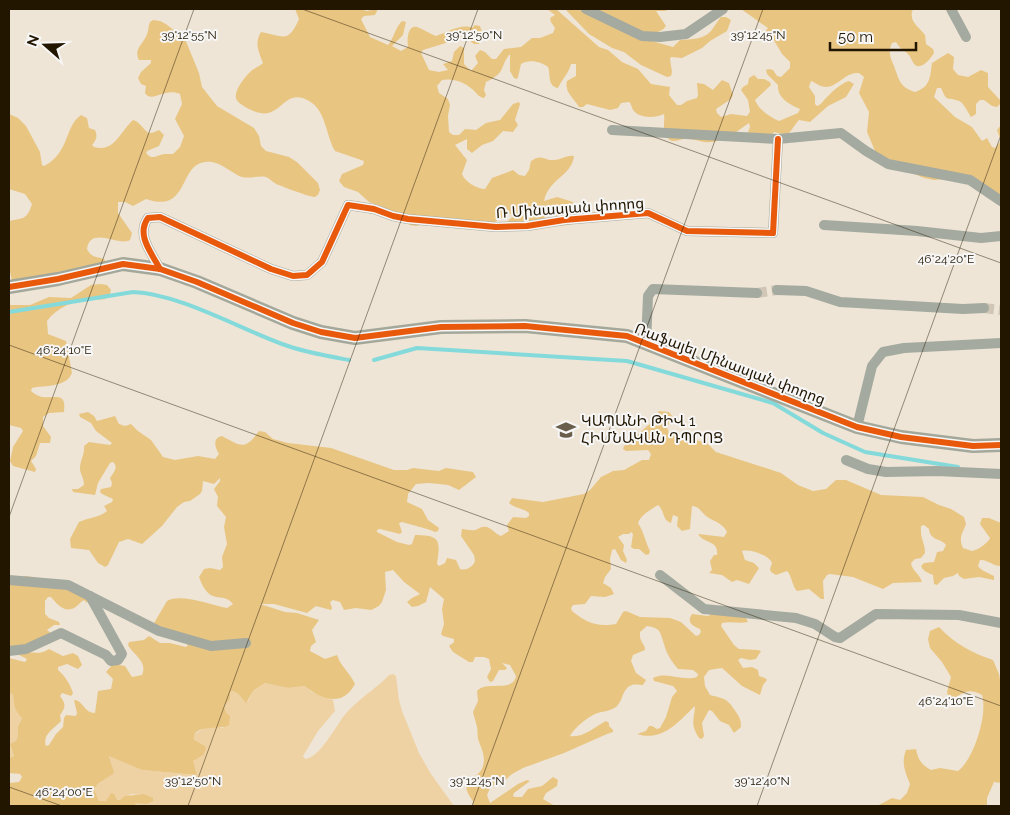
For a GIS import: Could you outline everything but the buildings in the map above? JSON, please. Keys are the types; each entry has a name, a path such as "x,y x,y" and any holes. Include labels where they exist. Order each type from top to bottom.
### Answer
{"street":[{"path":"586,9 642,36 660,36 686,34 723,9"},
{"path":"951,9 966,37"},
{"path":"612,130 778,139 841,133 888,164 970,180 1001,201"},
{"name":"Ռ Մինասյան փողոց","path":"160,268 142,234 142,226 148,218 160,217 271,269 293,276 307,275 322,262 348,205 374,208 393,216 408,219 496,227 527,226 564,220 648,213 686,232 773,233 778,139"},
{"path":"824,225 917,231 981,238 1001,236"},
{"path":"9,287 58,279 123,264 160,268"},
{"name":"Ռաֆայել Մինասյան փողոց","path":"160,268 198,282 293,323 321,332 355,338 441,327 525,326 627,336 857,427 901,437 964,445 1001,445"},
{"path":"646,344 648,296 653,289 757,294"},
{"path":"777,290 806,291 840,302 962,309 984,308"},
{"path":"857,427 872,366 883,352 904,348 1001,344"},
{"path":"846,460 868,469 886,472 938,471 1001,474"},
{"path":"660,575 704,609 796,618 815,624 834,637 840,638 876,614 959,616 1001,623"},
{"path":"9,580 68,585 160,631 212,646 246,643"},
{"path":"9,651 26,649 61,633 106,655 111,661 118,660 122,654 90,596"}],"shaded area":[{"path":"295,9 362,9 366,11 378,9 375,15 364,16 361,19 370,37 388,45 402,21 406,22 403,35 392,46 401,51 408,47 408,34 411,28 414,27 436,36 459,28 480,26 483,35 479,44 474,44 465,37 423,50 421,53 429,70 439,72 448,70 443,64 452,61 454,52 460,46 464,48 464,64 471,71 478,63 475,56 480,50 492,59 496,59 504,49 521,47 532,38 540,38 553,33 555,28 550,18 555,15 547,9 556,9 599,47 608,50 622,62 638,69 651,84 670,87 669,95 677,105 697,98 697,83 704,84 713,90 722,80 729,83 733,95 731,99 716,109 717,113 721,117 731,114 747,116 750,112 748,100 741,90 748,84 749,78 754,75 758,79 770,82 771,85 755,100 757,104 765,113 779,121 798,113 800,109 788,103 779,94 778,85 767,74 766,70 773,70 777,76 781,77 790,68 790,62 782,54 772,37 763,40 760,38 768,28 741,9 913,9 913,20 925,35 926,44 933,49 934,53 926,63 918,66 915,65 909,55 896,42 892,43 890,49 891,60 899,79 906,88 915,92 920,90 929,80 932,63 948,53 954,57 953,69 958,75 968,77 981,70 988,73 988,87 1000,100 1000,104 997,107 984,100 980,100 976,104 976,114 971,117 961,102 946,98 941,88 937,88 934,97 955,117 972,127 982,141 987,138 992,147 995,148 1001,141 1001,199 974,185 944,179 924,178 900,168 890,159 884,158 875,151 867,132 869,112 859,93 864,77 859,73 854,73 826,87 811,81 809,87 815,96 815,104 817,106 843,84 849,81 854,84 846,97 828,106 810,122 799,120 787,134 774,132 764,140 751,142 747,135 750,127 749,123 723,140 711,142 691,139 673,141 665,134 664,114 652,117 640,115 633,110 629,102 621,103 618,108 610,110 587,104 579,107 568,92 566,85 567,81 576,76 576,64 571,64 558,88 551,83 548,67 538,62 531,61 521,64 517,79 514,78 510,71 510,54 500,72 486,82 484,90 486,95 484,98 458,81 442,80 437,86 439,93 448,99 450,105 448,116 449,132 453,135 459,135 465,129 476,130 486,123 500,120 513,104 519,102 520,104 515,120 518,125 513,132 503,131 493,141 482,145 472,153 467,149 467,139 455,145 467,160 462,174 466,180 478,188 485,189 492,178 513,170 519,175 525,176 531,161 540,157 554,160 574,156 569,168 551,187 544,201 557,197 573,202 569,225 556,226 558,217 552,214 545,216 546,222 507,222 512,217 511,214 506,215 489,226 455,218 416,226 410,225 383,207 369,202 358,192 344,187 339,181 342,174 363,165 364,161 335,151 319,110 315,105 309,101 292,98 275,110 268,113 259,113 247,108 237,100 237,91 243,80 263,63 258,44 261,32 280,36 288,35 292,32 299,19"},
{"path":"565,9 670,9 656,11 666,26 663,29 656,33 634,36 673,47 680,40 697,38 708,34 721,17 731,20 727,31 702,48 682,58 671,57 672,72 671,76 667,77 641,65 624,52 612,48 589,34"},
{"path":"153,20 166,24 185,39 199,73 202,87 217,106 254,128 259,136 261,146 266,151 289,157 297,162 318,183 320,190 318,195 313,197 298,192 277,184 266,177 242,177 216,163 201,163 193,168 178,193 171,199 161,202 146,199 133,206 125,202 118,202 118,213 132,233 130,240 119,241 99,237 93,238 89,242 87,249 93,256 105,260 105,263 12,281 9,267 9,221 26,216 32,204 25,194 9,189 9,114 18,118 26,126 40,152 42,165 44,166 58,154 72,126 81,115 87,118 89,128 95,130 96,138 92,145 94,147 107,147 112,144 133,120 148,133 159,130 164,135 159,146 147,151 146,153 151,157 173,154 180,147 184,136 175,119 182,104 180,94 169,92 151,97 148,96 145,93 146,86 141,84 138,78 141,72 151,63 151,60 139,60 137,52 146,37 150,22"},
{"path":"1001,125 1001,141 997,130"},
{"path":"91,285 107,285 111,290 105,299 83,300 71,303 56,312 47,321 48,334 66,341 72,373 69,378 60,384 32,388 31,391 42,397 59,397 64,401 64,412 49,413 43,417 43,426 51,437 50,443 40,443 36,456 31,461 36,469 35,472 13,466 10,461 13,447 23,431 21,428 9,425 9,305 30,305 49,297 71,298"},
{"path":"659,411 669,412 673,417 667,427 669,433 707,443 716,452 781,473 798,485 813,491 826,489 836,480 846,480 881,495 923,497 951,509 964,517 966,524 961,535 961,541 963,548 972,551 982,546 990,538 980,524 982,518 989,518 1001,523 1001,566 980,560 979,568 994,576 994,580 979,577 964,579 958,573 944,578 937,585 934,584 933,575 924,571 921,566 924,563 934,562 937,552 943,551 946,545 931,536 929,529 924,525 921,526 921,531 925,553 921,558 915,559 911,563 922,582 893,583 883,589 853,577 830,574 823,581 824,599 821,599 809,589 797,591 787,571 776,575 771,572 772,563 770,560 754,552 742,551 745,560 754,563 759,568 749,584 737,580 732,582 722,575 709,573 712,570 710,561 714,555 717,555 717,550 713,544 698,534 724,537 727,532 725,529 698,508 692,506 690,529 682,531 677,526 678,517 673,515 671,523 668,522 658,505 644,515 638,523 650,551 649,554 646,555 639,549 631,547 633,534 631,532 618,537 624,545 623,551 627,560 626,563 621,560 615,549 612,550 610,559 611,569 603,583 611,588 614,594 605,597 591,596 585,604 573,605 572,611 582,619 603,625 616,624 623,612 626,611 640,617 670,618 681,622 696,636 701,632 700,629 690,622 692,614 708,616 716,612 746,618 748,622 725,622 721,626 739,649 761,651 756,659 741,658 738,660 743,668 752,667 758,670 759,676 767,680 763,685 760,695 742,686 722,668 709,670 704,677 705,686 710,695 722,698 728,702 738,716 741,727 734,733 729,725 720,721 709,710 702,723 704,736 702,739 699,738 693,719 695,706 676,724 662,733 646,736 637,734 646,731 649,726 657,729 660,728 666,717 672,697 677,691 673,686 654,681 653,678 664,676 691,678 697,677 698,674 693,670 678,669 668,654 659,631 647,626 640,632 640,638 645,650 633,655 631,661 636,673 646,680 643,685 633,685 626,689 616,707 590,717 577,727 570,736 584,734 606,721 613,732 523,768 512,774 502,783 491,786 487,795 490,803 518,784 527,780 530,781 514,793 513,796 522,797 528,789 542,786 553,777 558,780 557,786 546,793 543,799 555,806 473,806 473,801 466,788 470,780 481,771 484,759 473,712 478,701 477,691 486,686 510,684 516,676 510,665 502,663 507,668 499,670 493,681 490,682 487,677 491,669 489,659 475,657 473,662 469,662 453,652 449,646 454,642 454,639 441,634 444,624 442,609 444,599 430,587 426,602 412,607 407,602 420,594 404,582 393,570 385,572 386,590 382,602 371,610 356,608 344,610 340,602 333,600 330,602 331,610 316,606 307,613 274,604 260,604 319,620 312,630 316,642 311,646 310,651 325,659 337,655 355,684 350,692 344,696 338,699 331,699 318,695 304,686 288,688 265,683 254,690 246,703 238,694 233,691 230,692 230,699 224,706 230,716 229,725 202,729 197,731 195,735 194,740 205,746 206,749 203,755 193,761 197,775 142,770 109,756 114,773 94,789 99,801 106,801 111,793 114,794 117,800 125,796 144,794 153,798 153,801 147,804 135,803 136,806 9,806 9,783 19,782 22,777 20,774 9,773 9,758 14,756 10,744 16,741 18,726 22,718 14,705 13,695 9,692 9,658 25,662 27,659 19,655 18,652 38,653 49,649 63,656 73,653 78,656 82,665 78,669 67,664 58,667 73,693 71,696 62,693 60,696 64,706 60,715 61,721 47,735 46,746 49,745 63,727 66,715 76,716 74,700 80,702 88,711 95,713 98,691 111,689 113,679 106,672 113,664 125,666 132,677 142,675 142,662 130,649 129,642 144,640 149,636 160,643 170,643 186,647 188,645 154,623 167,601 180,598 227,608 233,604 225,598 216,597 207,592 199,577 204,569 220,570 223,567 222,557 227,544 224,527 226,517 217,506 218,497 214,489 220,478 214,484 203,481 200,494 177,507 162,526 142,544 128,539 119,542 108,565 105,567 98,563 89,550 71,548 70,539 79,522 101,515 107,511 104,506 112,502 113,499 100,492 101,489 111,487 110,478 115,468 113,462 110,463 98,483 95,495 73,492 72,489 78,489 84,485 80,468 84,446 89,442 110,445 112,443 96,431 91,423 80,417 79,414 88,412 97,421 115,416 119,424 125,426 131,424 151,440 163,457 175,460 198,456 215,459 219,454 215,443 219,437 222,436 234,443 243,445 250,441 259,431 265,432 273,439 288,443 331,448 394,470 413,468 439,471 446,468 473,472 476,477 459,490 448,485 416,484 408,494 407,502 422,509 428,520 439,528 438,531 435,532 402,522 399,523 402,532 400,534 377,530 377,532 397,542 409,545 412,544 415,535 435,538 439,550 437,564 439,566 445,563 447,558 456,560 460,569 465,569 473,565 475,561 474,555 461,536 462,529 477,530 481,527 487,527 501,536 509,531 507,525 513,517 526,518 529,516 527,511 509,503 512,498 543,502 584,494 601,477 613,471 624,470 642,460 649,460 651,454 648,450 626,451 623,449 624,446 652,422"},
{"path":"26,576 39,578 88,595 87,603 84,600 74,608 64,609 51,597 48,597 45,601 45,614 59,622 60,625 54,625 47,630 52,634 9,652 9,580"},
{"path":"939,627 964,647 993,660 999,674 1001,686 1001,783 994,782 987,798 987,806 877,806 892,798 900,800 907,793 910,784 904,763 906,750 916,749 921,762 931,770 940,768 958,771 969,757 978,736 983,713 982,695 977,692 968,691 949,700 947,692 951,677 942,662 930,648 928,639 930,631"},
{"path":"393,674 396,676 402,711 419,753 431,774 454,806 136,806 134,803 141,803 147,795 131,794 120,800 108,799 106,801 99,801 94,789 113,773 109,755 142,770 197,775 192,761 201,756 193,737 199,731 207,728 223,728 228,714 224,706 230,692 233,691 244,701 248,701 254,690 265,683 288,688 304,686 312,692 333,700 335,711 318,731 303,756 305,759 316,754 348,711 389,675"},
{"path":"9,692 13,695 14,705 22,718 18,726 16,741 11,747 14,756 9,758"}],"waterway":[{"path":"9,312 133,292 151,294 189,305 290,347 349,360"},
{"path":"374,360 417,348 627,361 773,403 823,433 865,452 958,467"}],"tunnel":[{"path":"757,293 777,290"},
{"path":"984,308 1001,310"}],"cycle path":[{"path":"160,269 144,237 145,224 148,218 160,217 271,269 293,276 307,275 322,262 348,205 374,209 408,219 496,227 527,226 564,220 648,213 687,231 773,233 778,139"},
{"path":"9,287 58,279 123,264 160,269 197,282 293,323 321,332 355,338 441,327 525,326 627,336 857,427 901,437 973,446 1001,445"}],"place":[{"name":"ԿԱՊԱՆԻ ԹԻՎ 1 ՀԻՄՆԱԿԱՆ ԴՊՐՈՑ","path":"566,430"}]}
